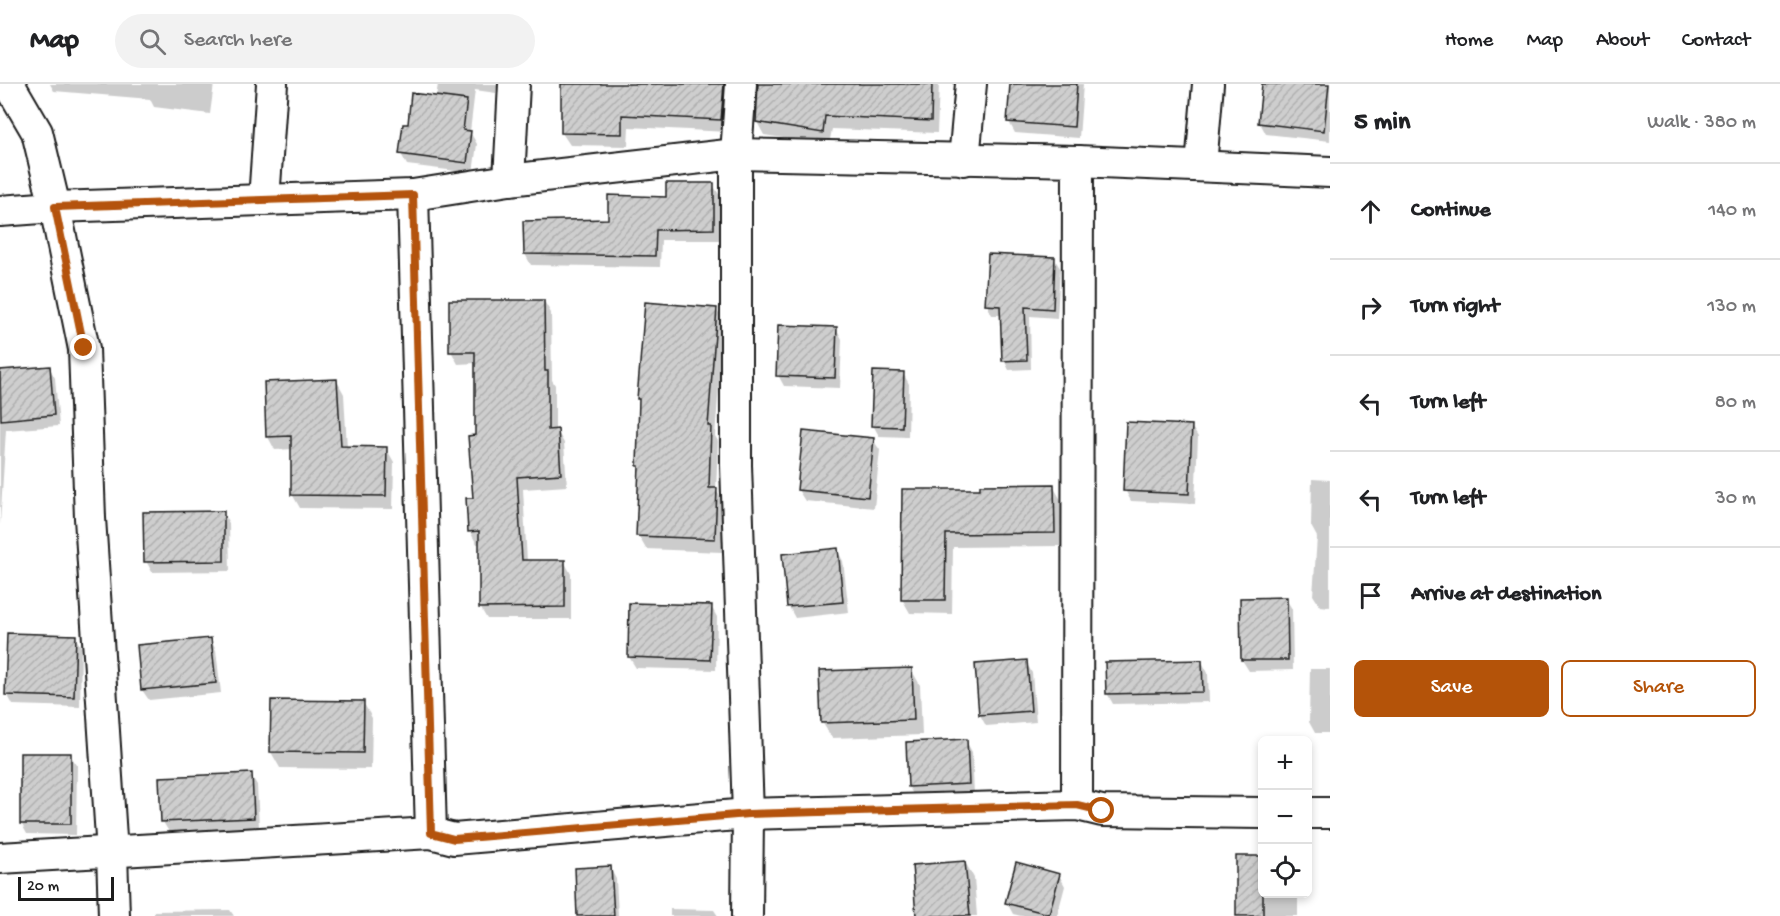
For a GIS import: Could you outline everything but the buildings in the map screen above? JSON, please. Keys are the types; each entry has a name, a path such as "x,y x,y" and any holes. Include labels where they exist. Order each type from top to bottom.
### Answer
{"street":[{"path":"9,84 37,132 84,348 90,518 114,916"},
{"path":"264,200 272,84"},
{"path":"509,180 514,84"},
{"path":"741,84 736,154 736,465 748,814 747,916"},
{"path":"964,160 971,84"},
{"path":"1200,166 1208,84"},
{"path":"0,211 55,207 413,195 509,180 736,154 1078,161 1330,172"},
{"path":"1077,805 1078,161"},
{"path":"413,195 431,833"},
{"path":"0,858 431,833 454,839 748,814 1077,805 1102,811 1258,813"},
{"path":"1312,813 1330,813"}],"route":[{"path":"84,348 55,207 413,195 431,833 454,839 748,814 1077,805 1102,811"}]}
